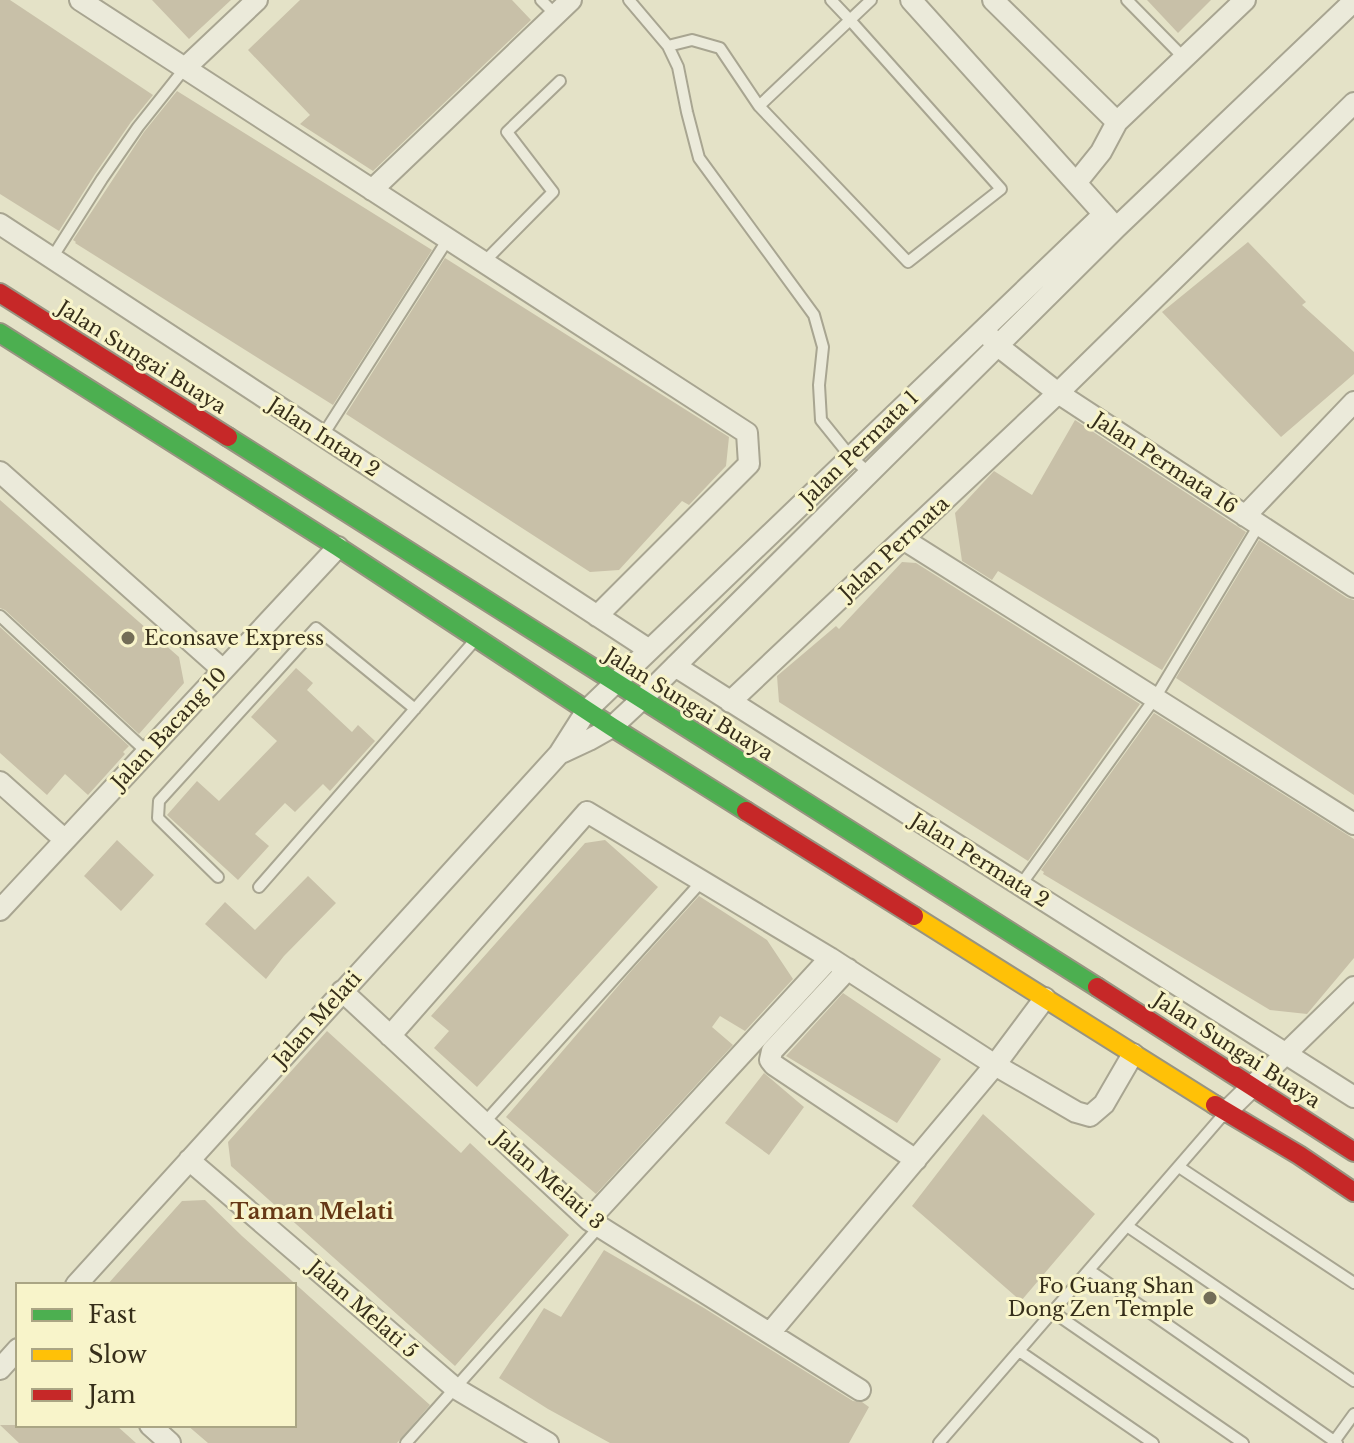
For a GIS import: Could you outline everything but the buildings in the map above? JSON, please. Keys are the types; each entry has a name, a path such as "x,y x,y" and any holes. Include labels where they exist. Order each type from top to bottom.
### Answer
{"street":[{"path":"80,0 747,433 749,464 597,616"},
{"path":"185,68 257,0"},
{"path":"372,190 571,0"},
{"path":"993,0 1117,122"},
{"path":"1076,183 1101,152 1117,122 1245,0"},
{"path":"921,3 1110,221 1354,1"},
{"path":"1058,393 1354,103"},
{"name":"Jalan Permata 1","path":"615,683 983,330 1110,221"},
{"name":"Jalan Permata 1","path":"641,700 998,346 1110,221"},
{"name":"Jalan Intan 2","path":"0,224 648,649"},
{"name":"Jalan Sungai Buaya","path":"0,293 1354,1152"},
{"name":"Jalan Permata 16","path":"983,330 998,346 1058,393 1354,587"},
{"path":"0,333 338,547 612,727 1354,1192"},
{"name":"Jalan Permata","path":"730,702 1058,393"},
{"path":"1252,521 1354,402"},
{"path":"0,472 223,670"},
{"path":"903,539 1354,824"},
{"name":"Jalan Bacang 10","path":"0,910 338,547"},
{"name":"Jalan Permata 2","path":"675,666 1354,1097"},
{"name":"Jalan Melati","path":"78,1283 559,754 587,710 615,683"},
{"name":"Jalan Melati","path":"559,754 612,727 641,700"},
{"path":"0,782 65,840"},
{"path":"390,1036 587,812 1076,1112 1090,1116 1104,1104 1133,1054"},
{"path":"839,964 772,1051 770,1060 916,1160"},
{"path":"594,1223 839,964"},
{"path":"1226,1112 1354,987"},
{"name":"Jalan Melati 3","path":"342,991 594,1223 860,1390"},
{"path":"770,1333 995,1065 1045,998"},
{"name":"Jalan Melati 5","path":"189,1160 455,1388 548,1443"},
{"path":"0,1369 16,1351"},
{"path":"152,1427 170,1443"}],"lane":[{"path":"541,0 556,15"},
{"path":"629,0 668,46 678,67 699,158 814,315 823,347 819,385 821,420 850,456 869,473"},
{"path":"668,46 692,40 720,48 759,106 908,262 1001,189 831,0"},
{"path":"759,106 871,0"},
{"path":"1127,0 1184,58"},
{"path":"52,258 129,140 185,68"},
{"path":"484,262 553,192 507,132 560,81"},
{"path":"323,435 448,239"},
{"path":"1020,886 1155,698 1252,521"},
{"path":"0,616 147,752"},
{"path":"218,877 158,818 159,801 316,628 415,709"},
{"path":"259,887 477,637"},
{"path":"484,1123 702,881"},
{"path":"939,1443 1226,1112"},
{"path":"1179,1167 1354,1283"},
{"path":"406,1443 594,1223"},
{"path":"1127,1226 1354,1381"},
{"path":"1089,1270 1335,1442 1354,1414"},
{"path":"1053,1312 1243,1443"},
{"path":"1019,1351 1153,1443"}],"traffic: fast":[{"path":"0,333 746,811"},
{"path":"228,437 1097,987"}],"traffic: slow":[{"path":"914,916 1215,1105"}],"traffic: jam":[{"path":"0,293 228,437"},
{"path":"746,811 914,916"},
{"path":"1097,987 1354,1152"},
{"path":"1215,1105 1354,1192"}],"place":[{"name":"Econsave Express","path":"128,638"},
{"name":"Fo Guang Shan Dong Zen Temple","path":"1210,1298"}],"district":[{"name":"Taman Melati","path":"312,1211"}]}
